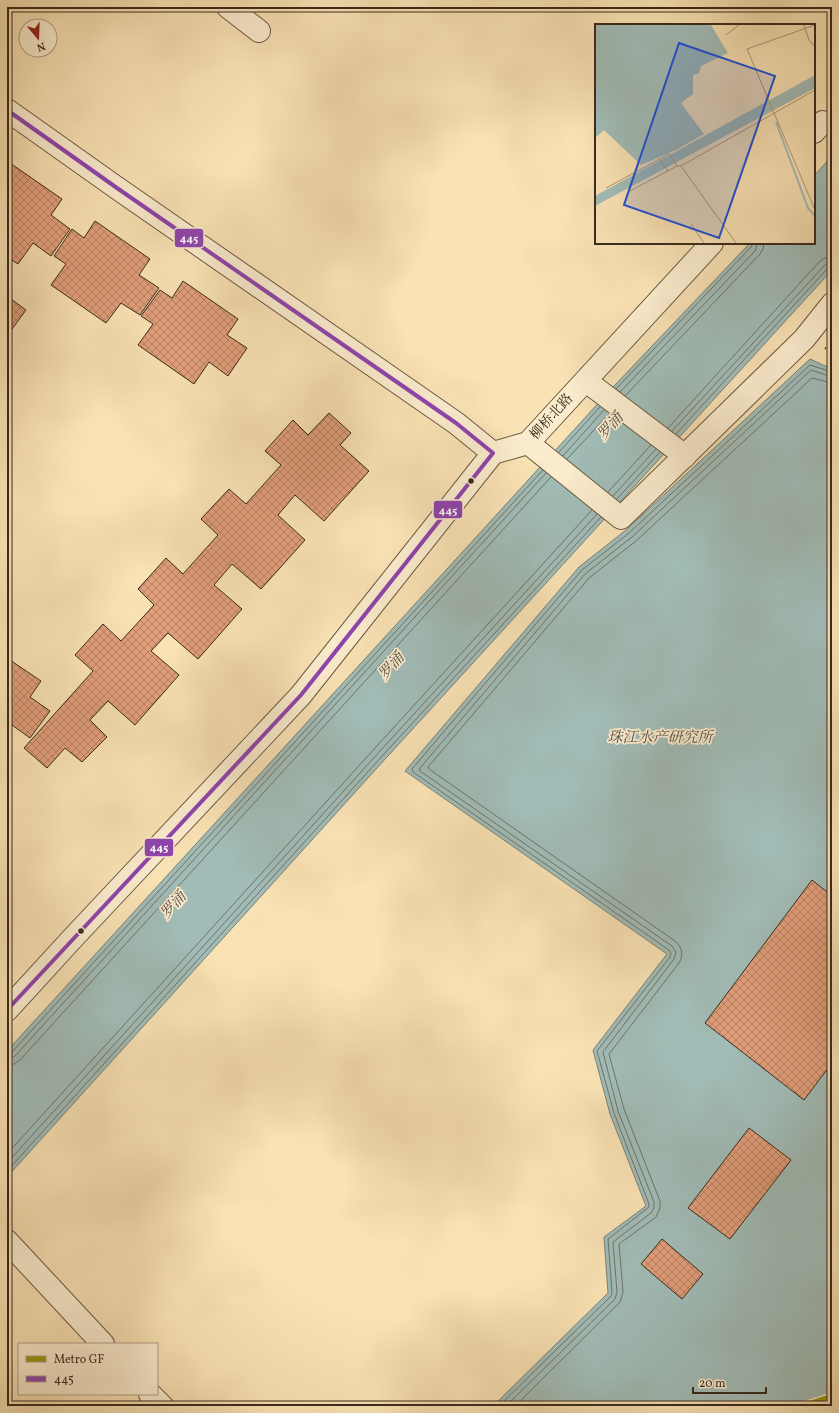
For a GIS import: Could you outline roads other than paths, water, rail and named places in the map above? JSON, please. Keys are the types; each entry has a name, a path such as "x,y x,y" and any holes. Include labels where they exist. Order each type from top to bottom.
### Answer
{"street":[{"path":"228,7 259,31"},
{"path":"7,110 456,423 493,454 301,695 7,1010"},
{"name":"柳桥北路","path":"493,454 528,443 711,244"},
{"path":"528,443 621,518 804,339 832,304"},
{"path":"586,381 684,456"},
{"path":"7,1241 102,1343"},
{"path":"151,1395 162,1406"}],"water":[{"name":"罗涌","path":"832,156 832,270 377,768 7,1177 7,1051 614,386 749,244 815,244 815,175"},
{"name":"珠江水产研究所","path":"810,359 832,369 832,1406 493,1406 608,1293 604,1237 646,1206 610,1114 593,1050 667,954 405,771 579,567 626,530"}],"metro line":[{"name":"GF","path":"802,1406 832,1396"}]}
